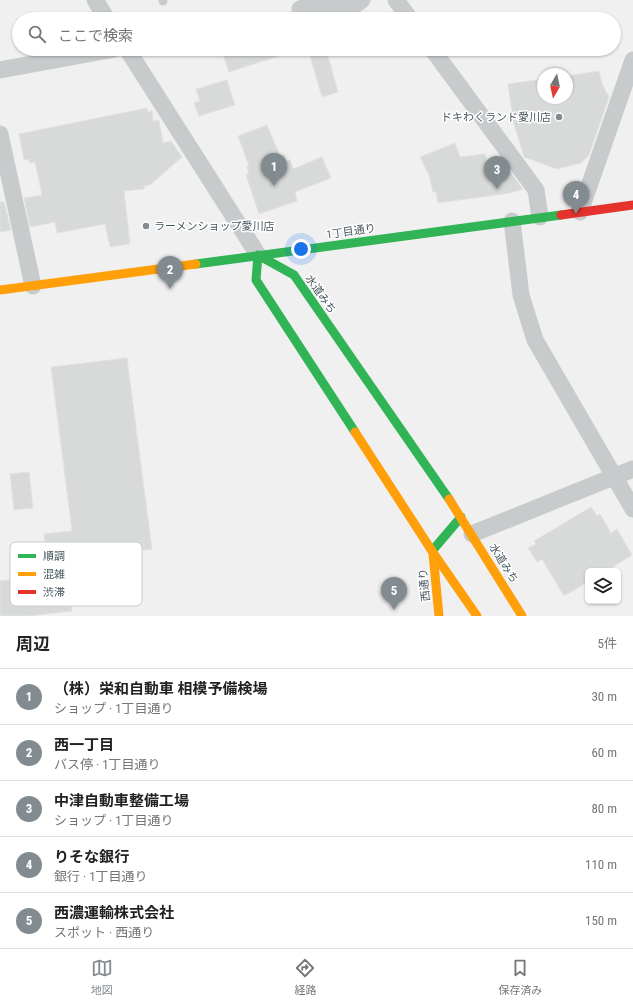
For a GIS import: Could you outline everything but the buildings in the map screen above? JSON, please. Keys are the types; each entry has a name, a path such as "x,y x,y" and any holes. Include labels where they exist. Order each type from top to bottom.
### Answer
{"street":[{"path":"95,0 103,12"},
{"path":"300,9 306,7 354,6 362,0"},
{"path":"396,0 405,12"},
{"path":"0,70 77,56"},
{"path":"131,56 258,255 256,280 432,551 476,616"},
{"path":"437,56 536,190 540,217"},
{"path":"580,212 633,60"},
{"path":"0,134 33,286"},
{"name":"1丁目通り","path":"0,290 633,205"},
{"path":"512,222 521,295 535,340 633,509"},
{"name":"水道みち","path":"258,255 294,275 461,517 522,616"},
{"path":"472,534 633,469"},
{"path":"432,551 461,517"},
{"name":"西通り","path":"432,551 439,616"}],"traffic: fast":[{"path":"196,264 561,215"},
{"path":"258,255 294,275 449,499"},
{"path":"258,255 256,280 355,432"},
{"path":"432,551 461,517"}],"traffic: slow":[{"path":"0,290 196,264"},
{"path":"355,432 432,551 477,616"},
{"path":"449,499 522,616"},
{"path":"433,554 439,616"}],"traffic: jam":[{"path":"561,215 633,205"}],"place":[{"name":"ドキわくランド愛川店","path":"559,117"},
{"name":"（株）栄和自動車 相模予備検場","path":"274,186"},
{"name":"中津自動車整備工場","path":"497,189"},
{"name":"りそな銀行","path":"576,214"},
{"name":"ラーメンショップ愛川店","path":"146,226"},
{"name":"西一丁目","path":"170,289"},
{"name":"西濃運輸株式会社","path":"394,610"}]}
